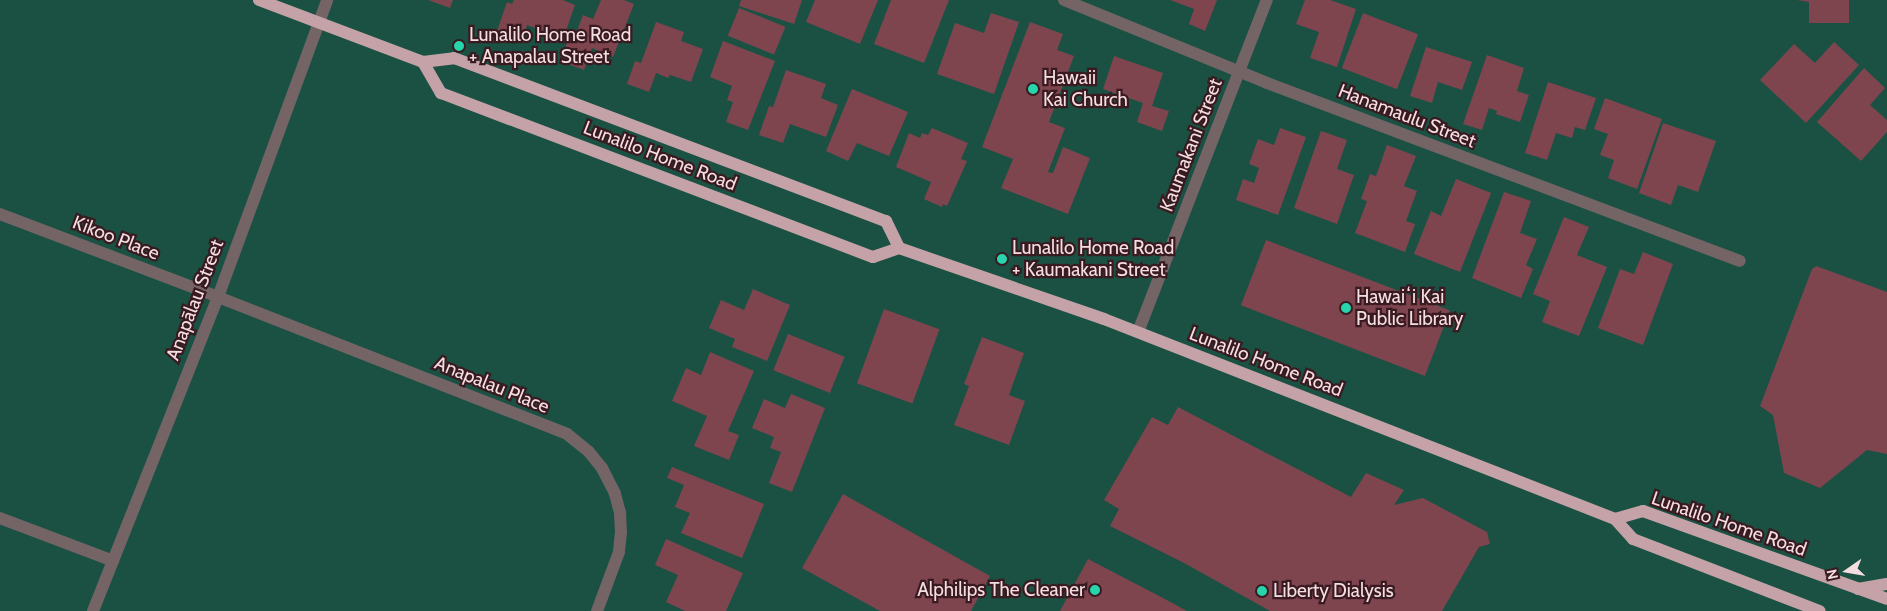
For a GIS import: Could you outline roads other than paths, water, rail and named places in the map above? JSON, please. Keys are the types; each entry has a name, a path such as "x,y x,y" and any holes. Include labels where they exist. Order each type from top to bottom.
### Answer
{"main road":[{"name":"Lunalilo Home Road","path":"259,0 423,62 454,58 886,221 899,248"},
{"name":"Lunalilo Home Road","path":"423,62 441,93 873,257 899,248 1138,332 1615,519 1633,539 1820,611"},
{"name":"Lunalilo Home Road","path":"1615,519 1643,511 1887,599"},
{"path":"1858,589 1887,584"}],"street":[{"name":"Anapālau Street","path":"93,611 218,296 327,0"},
{"name":"Hanamaulu Street","path":"1064,0 1239,72 1740,261"},
{"name":"Kaumakani Street","path":"1138,332 1198,182 1267,0"},
{"name":"Kikoo Place","path":"0,214 218,296"},
{"name":"Anapalau Place","path":"218,296 567,434 582,446 596,460 611,485 618,503 621,523 619,552 597,611"},
{"path":"0,518 113,560"}],"place":[{"name":"Lunalilo Home Road + Anapalau Street","path":"459,46"},
{"name":"Hawaii Kai Church","path":"1033,89"},
{"name":"Lunalilo Home Road + Kaumakani Street","path":"1002,259"},
{"name":"Hawaiʻi Kai Public Library","path":"1346,308"},
{"name":"Alphilips The Cleaner","path":"1095,590"},
{"name":"Liberty Dialysis","path":"1262,591"}]}
